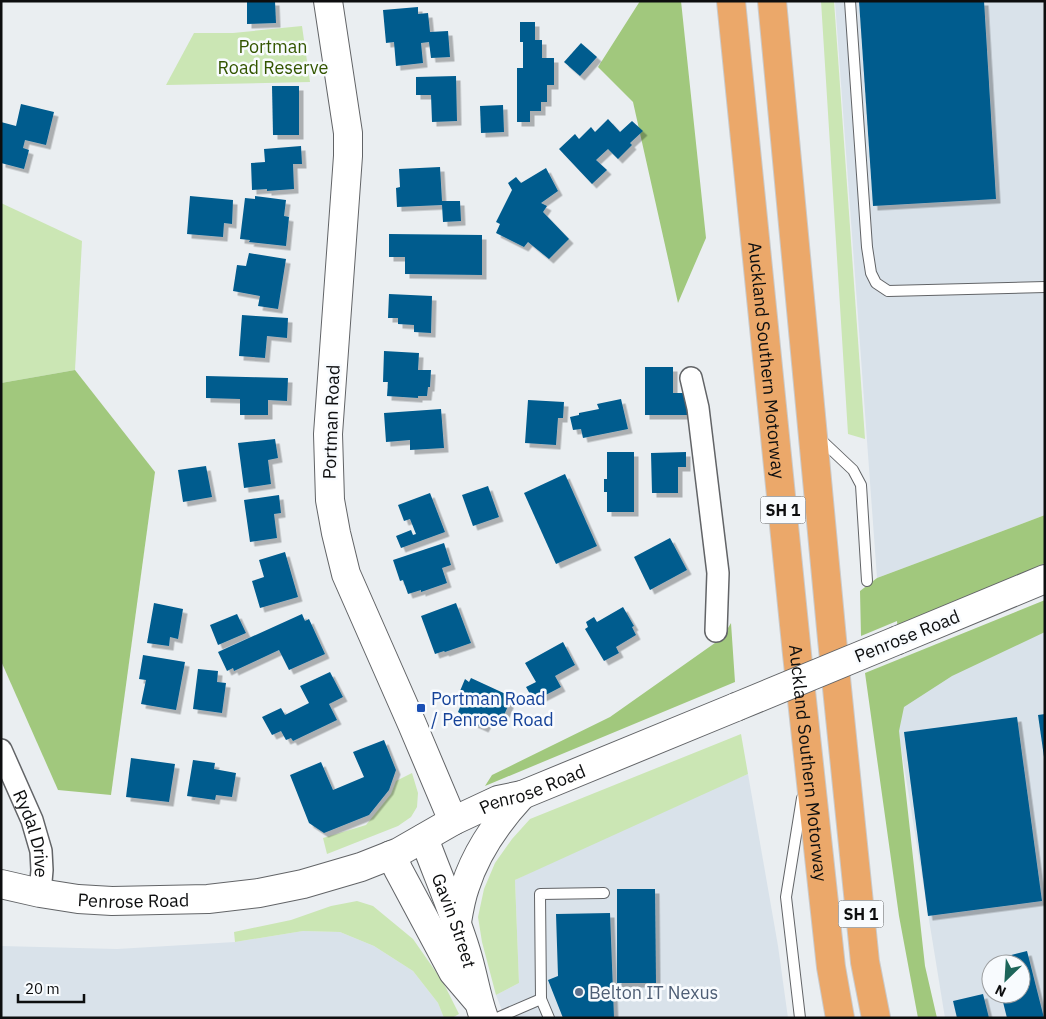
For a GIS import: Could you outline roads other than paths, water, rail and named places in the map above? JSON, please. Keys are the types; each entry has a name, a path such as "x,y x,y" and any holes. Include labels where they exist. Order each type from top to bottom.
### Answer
{"highway":[{"name":"Auckland Southern Motorway","path":"731,1 831,967 840,1018"},
{"name":"Auckland Southern Motorway","path":"772,1 812,431 865,962 876,1018"}],"main road":[{"name":"Portman Road","path":"328,1 348,132 348,166 328,434 330,500 346,574 453,821"},
{"name":"Penrose Road","path":"1,884 78,899 167,901 259,894 362,867 399,852 453,821 498,800 522,795 1045,579"},
{"path":"457,922 471,869 488,837 505,813 522,795"},
{"name":"Gavin Street","path":"424,838 457,922 487,1013"},
{"name":"Gavin Street","path":"392,854 402,877 453,972 487,1013"}],"street":[{"path":"691,378 698,408 718,573 716,631"},
{"name":"Rydal Drive","path":"1,750 32,820 41,851 40,893"}],"lane":[{"path":"850,1 867,247 871,273 876,283 888,292 1045,287"},
{"path":"812,431 853,470 861,485 867,582"},
{"path":"800,1018 786,897 809,760"},
{"path":"549,1018 541,999 540,894 604,893"},
{"path":"487,1013 541,999"}],"place":[{"name":"Portman Road / Penrose Road","path":"421,708"},
{"name":"Belton IT Nexus","path":"579,992"}],"park label":[{"name":"Portman Road Reserve","path":"273,56"}]}
